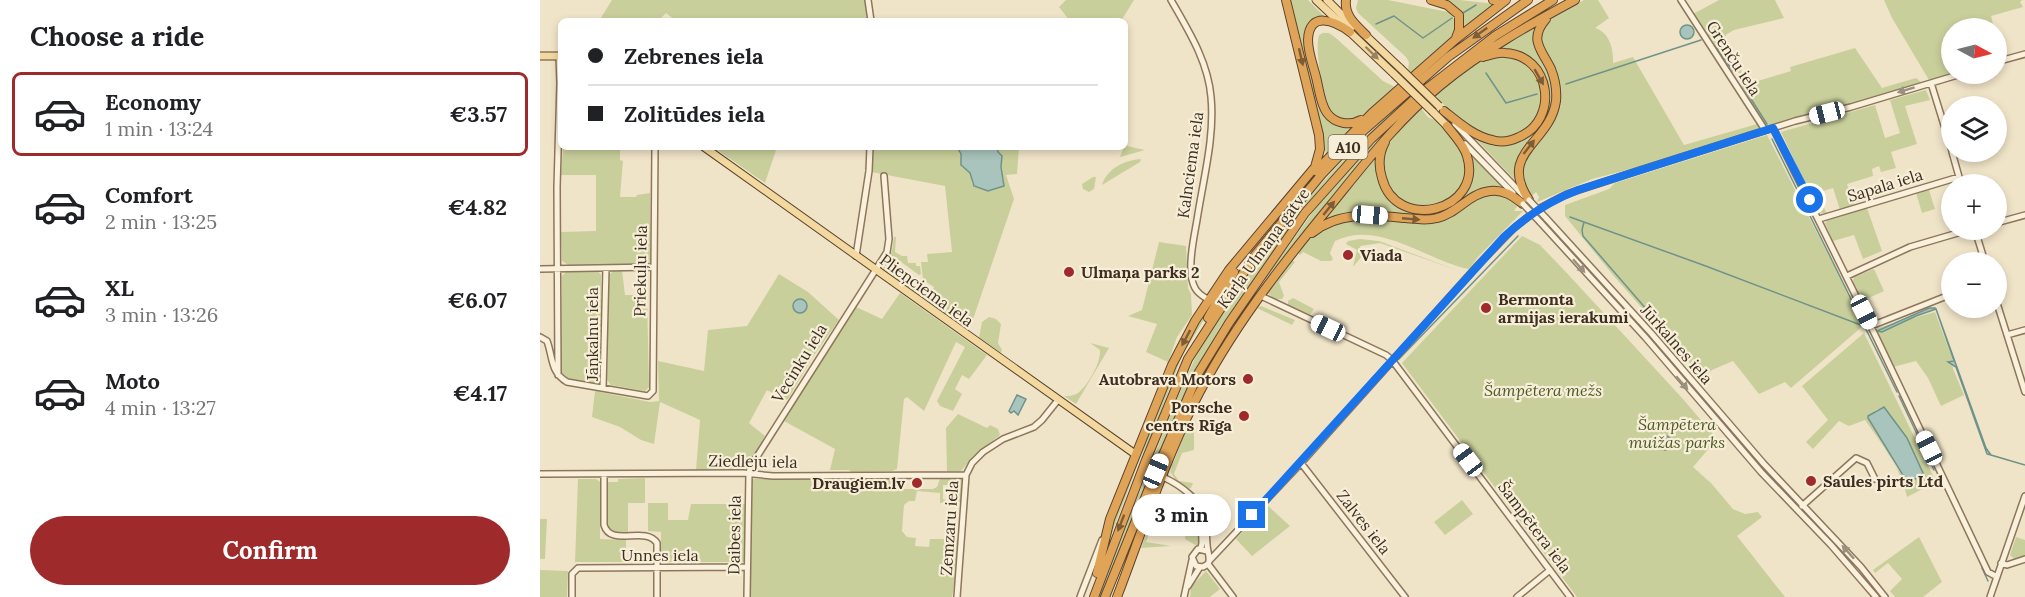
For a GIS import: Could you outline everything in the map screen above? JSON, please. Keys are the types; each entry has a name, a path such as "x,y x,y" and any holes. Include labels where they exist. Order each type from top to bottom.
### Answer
{"highway":[{"path":"1089,597 1110,519 1172,365 1229,270 1316,167 1320,141 1286,0"},
{"path":"1346,0 1345,6 1349,16 1366,35"},
{"path":"1431,0 1448,5 1458,15 1459,30 1456,39"},
{"path":"1303,184 1372,113 1456,39 1506,0"},
{"name":"Kārļa Ulmaņa gatve","path":"1094,597 1180,376 1205,330 1260,249 1322,174 1363,131 1448,57 1528,0"},
{"name":"Kārļa Ulmaņa gatve","path":"1105,597 1194,382 1223,330 1305,213 1371,139 1421,93 1495,36 1553,0"},
{"path":"1117,597 1162,477 1194,402 1219,357 1280,268 1366,160 1395,127 1425,99 1471,62 1505,39 1575,0"},
{"path":"1526,202 1520,182 1520,162 1526,150 1548,124 1555,106 1556,94 1552,71 1538,46 1538,34 1545,20 1558,9"},
{"path":"1350,32 1336,22 1324,20 1314,25 1309,33 1309,47 1323,105 1328,114 1341,123 1356,123 1372,113"},
{"path":"1442,108 1472,132 1496,141 1520,137 1532,130 1540,120 1546,103 1545,89 1541,76 1532,65 1520,57 1507,53 1494,54 1471,62"},
{"path":"1395,127 1380,155 1384,185 1389,194 1402,205 1428,211 1438,209 1454,200 1462,192 1468,177 1469,166 1466,154 1447,126"},
{"path":"1298,245 1320,228 1344,218 1363,215 1422,220 1437,218 1451,213 1477,195 1488,191 1505,193 1526,202"},
{"path":"1205,330 1212,307 1250,247"},
{"path":"1241,304 1280,268"}],"main road":[{"path":"1316,0 1447,126"},
{"path":"1327,0 1442,108"},
{"path":"540,56 558,56"},
{"name":"Plieņciema iela","path":"708,150 1135,454"}],"street":[{"path":"868,0 871,18"},
{"name":"Kalnciema iela","path":"1171,0 1197,46 1209,82 1211,97 1209,146 1192,250 1194,286 1200,295 1209,300"},
{"name":"Grenču iela","path":"1681,0 1765,130"},
{"path":"2007,59 2025,54"},
{"path":"1185,594 1200,567 1209,563 1470,274 1521,222 1557,199 1578,190 1765,130 1941,80"},
{"path":"1931,83 1941,115"},
{"name":"Jūrkalnes iela","path":"1442,108 1761,472 1831,545 1876,597"},
{"name":"Jūrkalnes iela","path":"1447,126 1526,202 1546,218 1764,464 1851,556 1885,597"},
{"path":"1773,128 1847,276 1988,572 1997,578"},
{"path":"558,150 558,376"},
{"name":"Priekuļu iela","path":"651,394 654,384 655,150"},
{"path":"856,256 870,150"},
{"name":"Vecinku iela","path":"749,473 793,397 886,254 889,244 884,176"},
{"name":"Sapala iela","path":"1819,219 1941,182"},
{"path":"2007,220 2025,215"},
{"path":"1847,276 1904,249 1941,238"},
{"path":"540,268 654,267"},
{"name":"Jāņkalnu iela","path":"606,268 603,388 648,396 651,394"},
{"name":"Šampētera iela","path":"1261,296 1392,360 1570,597"},
{"path":"1871,326 1941,298"},
{"path":"2002,318 2025,393"},
{"path":"2007,335 2025,330"},
{"path":"540,337 547,341 558,376 567,382 603,388"},
{"name":"Zemzaru iela","path":"957,597 966,475 972,463 983,452 1003,439 1034,427 1058,400"},
{"path":"1802,506 1856,458 1867,464 1875,479"},
{"name":"Zalves iela","path":"1301,463 1405,597"},
{"name":"Daibes iela","path":"747,597 749,473"},
{"name":"Ziedleju iela","path":"540,474 966,475"},
{"path":"604,474 604,525 607,532 613,535 649,536 657,543 657,597"},
{"path":"1162,477 1188,493 1199,506 1205,519 1205,550 1209,563 1233,597"},
{"path":"1990,597 2025,496"},
{"path":"1080,597 1110,519"},
{"path":"1185,594 1194,552 1221,548"},
{"path":"1192,560 1196,566 1200,567"},
{"path":"2001,563 2007,565 2025,560"},
{"name":"Unnes iela","path":"572,597 572,574 578,568 747,567"},
{"path":"1517,597 1550,570"}],"green space":[{"path":"612,0 865,0 867,18 672,18 666,13 661,18 601,18"},
{"path":"1066,0 1134,0 1123,18 1068,18 1059,7"},
{"path":"1289,0 1308,0 1325,17 1308,29 1329,120 1339,126 1353,128 1326,155 1319,116"},
{"path":"1358,0 1388,0 1448,12 1454,20 1455,28 1452,37 1437,54 1412,74 1408,70 1409,62 1406,57 1358,13 1356,8"},
{"path":"1439,0 1496,4 1463,31 1462,23"},
{"path":"1584,0 1598,0 1609,18 1595,28 1604,33 1610,42 1613,63 1633,57 1684,145 1757,124 1686,15 1759,126 1759,129 1654,163 1592,179 1537,202 1539,197 1536,192 1532,196 1525,190 1522,164 1556,113 1549,60 1540,38 1546,22"},
{"path":"1719,0 1775,0 1784,18 1734,30 1723,39 1720,38 1718,41 1732,62 1742,66 1741,73 1732,73 1693,14"},
{"path":"1884,0 2022,0 2020,2 2023,7 1991,16 1992,18 1941,18 1941,76 1929,80 1892,18"},
{"path":"1536,25 1554,90 1552,109 1514,179 1475,138 1520,141 1531,134 1545,117 1549,98 1546,82 1539,69 1495,51"},
{"path":"1329,33 1336,38 1383,81 1397,88 1361,117 1352,121 1335,117 1327,101 1318,53 1319,35"},
{"path":"1855,48 1882,88 1916,78 1921,82 1850,105 1768,127 1741,87 1742,80 1745,85 1791,71 1790,67"},
{"path":"1501,56 1520,61 1531,68 1538,77 1542,97 1541,107 1531,125 1523,132 1503,138 1489,136 1472,128 1455,116 1435,95 1477,62"},
{"path":"1926,90 1930,100 1905,106 1917,144 1891,152 1896,168 1881,172 1879,166 1872,169 1873,176 1847,184 1854,205 1840,210 1833,188 1817,193 1827,214 1819,213 1781,132 1875,105 1885,138 1900,133 1890,100"},
{"path":"1406,97 1409,100 1326,182 1275,249 1219,329 1187,389 1101,597 1099,597 1183,386 1213,325 1255,263 1302,205"},
{"path":"1414,105 1263,282 1320,202 1371,146"},
{"path":"1420,107 1428,117 1440,124 1453,137 1461,149 1466,167 1462,184 1457,191 1443,202 1431,207 1402,200 1389,187 1383,169 1387,144"},
{"path":"1767,135 1864,325 1791,388 1785,382 1759,394 1733,361 1712,370 1703,378 1565,216 1565,205 1609,189 1615,183"},
{"path":"1128,146 1145,150 1120,157 1123,150 1128,150"},
{"path":"563,150 620,150 620,160 623,161 620,197 636,197 650,193 650,264 568,265 562,261 561,232 596,231 596,175 561,175"},
{"path":"717,150 776,150 765,183"},
{"path":"873,150 959,150 962,167 970,173 972,184 983,188 1004,182 1001,167 1002,156 998,150 1019,150 1017,174 1006,175 1014,199 970,328 963,329 927,302 934,287 923,280 921,262 928,262 927,254 952,252 945,186 871,172"},
{"path":"1470,154 1504,188 1497,188 1431,217 1374,213 1325,222 1323,220 1375,156 1380,182 1395,203 1418,214 1447,208 1458,202 1463,195"},
{"path":"1141,159 1140,162 1102,185 1104,179 1117,166"},
{"path":"1096,177 1094,189 1089,192 1083,189 1082,184"},
{"path":"1929,190 1935,209 1922,213 1916,193"},
{"path":"1492,193 1509,197 1518,205 1514,211 1523,211 1469,269 1453,265 1386,238 1369,235 1352,236 1335,241 1330,253 1333,259 1331,261 1321,261 1303,252 1300,255 1297,252 1300,246 1317,232 1354,218 1429,222 1478,196"},
{"path":"1867,208 1882,251 1863,259 1854,235 1833,241 1825,223 1828,220"},
{"name":"Šampētera mežs","path":"1522,236 1540,245 1565,271 1717,439 1693,467 1711,483 1733,509 1745,514 1758,512 1762,517 1737,536 1785,597 1577,597 1402,363"},
{"path":"894,237 896,237 895,252 907,256 908,263 916,263 916,266 920,266 921,274 919,275 897,259 893,261 890,268 915,287 918,284 926,291 923,298 883,270 892,251"},
{"path":"1360,239 1379,241 1462,272 1380,243 1360,246 1362,256 1353,267 1357,250 1346,244 1348,241"},
{"path":"1159,242 1186,246 1188,288 1191,294 1192,315 1177,337 1168,362 1146,352 1157,324 1128,316 1142,310"},
{"path":"1291,260 1295,262 1279,282 1284,296 1282,299 1274,299 1268,293 1270,288"},
{"path":"1874,269 1884,291 1862,301 1853,281 1854,277"},
{"path":"622,270 625,295 647,295 649,387 645,391 611,385 607,380 609,275 613,271"},
{"path":"598,271 601,275 600,385 566,378 561,374 562,276 566,272"},
{"path":"779,274 808,292 839,320 812,358 788,399 785,400 767,390 749,423 765,436 747,468 696,470 700,420 660,402 654,444 641,440 620,427 592,417 595,391 650,402 659,401 658,361 704,371 708,330 747,326"},
{"path":"1225,285 1182,356 1106,549 1108,535 1160,397 1199,320"},
{"path":"900,293 987,355 969,379 962,375 955,389 962,394 953,411 940,406 937,401 965,347 956,342 924,411 907,397 904,399 897,469 851,472 849,470 830,470 835,449 784,421 854,306 882,319"},
{"path":"1293,298 1314,309 1310,315 1288,306 1288,301"},
{"path":"1261,306 1295,320 1292,325 1257,308"},
{"path":"1935,312 1952,358 1953,369 1964,395 1941,406 1928,378 1916,361 1893,367 1874,329"},
{"path":"989,317 1001,324 998,343 1002,350 1001,353 979,338 982,322"},
{"path":"1864,333 1936,482 1907,497 1897,468 1910,480 1907,438 1884,407 1876,410 1868,418 1893,461 1865,420 1849,426 1839,421 1813,449 1806,442 1828,420 1802,386"},
{"path":"1090,343 1109,348 1076,404 1064,396 1078,393 1093,373 1100,350"},
{"path":"958,414 987,428 990,425 998,429 1000,435 973,456 961,471 947,472 946,428"},
{"path":"1187,428 1194,431 1194,450 1182,453 1174,474 1179,481 1193,483 1188,489 1176,481 1171,473"},
{"path":"941,476 962,479 962,502 951,502 954,500 955,485 943,485 943,499 946,500 942,503 940,503 940,493 917,491 915,501 909,501 904,505 902,531 907,537 916,538 915,546 929,547 930,539 958,539 957,568 952,597 750,597 751,479 888,477 903,489 933,489 937,487"},
{"path":"645,478 645,503 628,503 628,532 612,532 608,527 608,482 618,482 618,479"},
{"path":"578,479 596,479 600,482 600,539 626,540 626,562 575,562"},
{"path":"1162,490 1157,512 1187,509 1190,501 1198,517 1200,529 1197,546 1185,539 1187,516 1185,512 1156,513 1146,542 1171,546 1141,548"},
{"path":"1462,500 1473,514 1445,535 1434,522"},
{"path":"648,503 668,503 668,520 688,520 691,504 746,504 744,562 666,562 661,556 661,532 648,531"},
{"path":"1267,505 1290,526 1252,556 1236,539"},
{"path":"540,519 547,519 545,559 540,559"},
{"path":"1919,537 1942,582 1923,597 1895,597 1890,591 1902,579 1888,563 1875,573 1873,570"},
{"path":"2016,537 2025,540 2025,556 2014,559 2010,555"},
{"path":"540,570 568,571 567,597 540,597"},
{"path":"1206,571 1220,589 1210,597 1190,597 1191,587"}],"water":[{"path":"1684,25 1690,25 1694,32 1690,39 1684,39 1680,35 1680,29"},
{"path":"959,150 998,150 1002,156 1004,186 988,191 974,186 970,173 961,165"},
{"path":"797,299 803,299 807,306 803,313 797,313 793,309 793,303"},
{"path":"1929,308 1936,309 1882,332 1877,331"},
{"path":"1936,309 1986,448 1991,455 2025,465 1987,454 1956,367 1948,362 1954,361"},
{"path":"1017,395 1026,399 1018,415 1014,411 1011,413 1009,411"},
{"path":"1884,407 1907,438 1923,473 1916,478 1904,477 1868,418"},
{"path":"1662,436 1668,436 1672,443 1668,450 1662,450 1658,446 1658,440"}],"waterway":[{"path":"1463,13 1476,5"},
{"path":"1376,24 1394,16 1423,38 1452,18"},
{"path":"1566,84 1701,40"},
{"path":"1715,46 1733,71"},
{"path":"1486,73 1506,103 1537,94"},
{"path":"1744,88 1767,124"},
{"path":"1772,139 1897,392"},
{"path":"1570,217 1866,327"},
{"path":"1584,222 1583,236 1654,318"},
{"path":"1399,359 1518,236"},
{"path":"1899,396 1934,470"},
{"path":"1982,568 1988,581"}],"place":[{"name":"Viada","path":"1348,255"},
{"name":"Ulmaņa parks 2","path":"1069,272"},
{"name":"Bermonta armijas ierakumi","path":"1486,308"},
{"name":"Autobrava Motors","path":"1248,379"},
{"name":"Porsche centrs Rīga","path":"1244,416"},
{"name":"Saules pirts Ltd","path":"1811,481"},
{"name":"Draugiem.lv","path":"917,483"}],"route":[{"path":"1252,515 1504,237 1538,209 1578,190 1773,128 1810,200"}],"park label":[{"name":"Šampētera muižas parks","path":"1677,433"}]}
